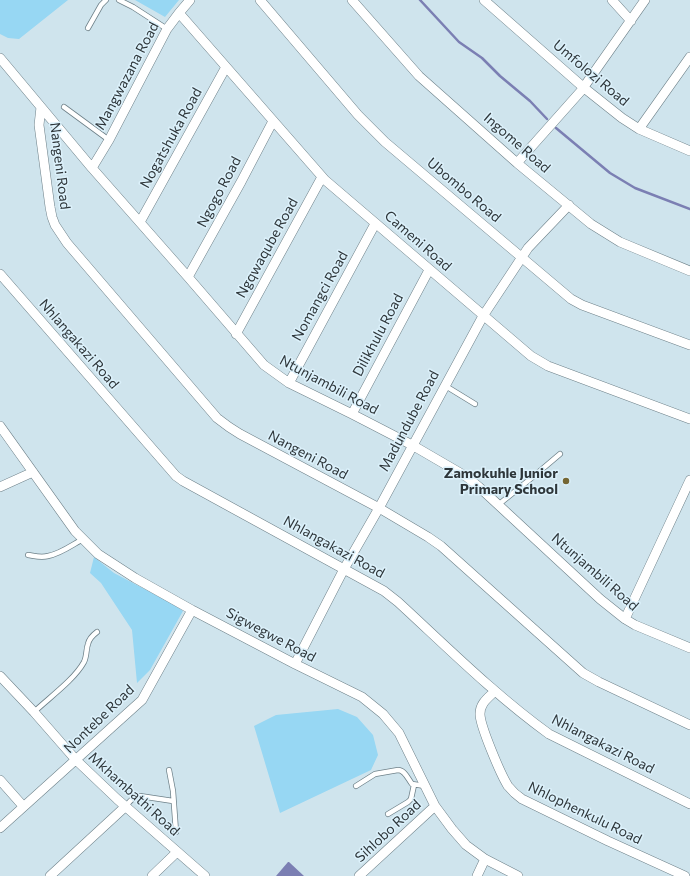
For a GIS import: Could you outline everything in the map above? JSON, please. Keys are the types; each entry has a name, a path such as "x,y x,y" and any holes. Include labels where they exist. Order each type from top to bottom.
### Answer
{"street":[{"name":"Mangwazana Road","path":"92,168 109,140 167,29 190,0"},
{"name":"Ubombo Road","path":"260,0 358,115 385,142 571,299 582,305 690,345"},
{"name":"Ingome Road","path":"352,0 419,76 517,163 591,224 620,242 690,271"},
{"name":"Umfolozi Road","path":"484,0 583,87 622,118 639,129 690,152"},
{"path":"612,0 630,22"},
{"path":"517,163 583,87 645,0"},
{"name":"Cameni Road","path":"179,13 322,177 531,356 540,362 690,420"},
{"path":"639,129 687,67 690,57"},
{"name":"Ntunjambili Road","path":"0,58 92,168 264,365 289,383 412,445 467,477 600,599 625,619 635,625 690,647"},
{"name":"Nogatshuka Road","path":"140,222 226,67"},
{"name":"Nangeni Road","path":"41,107 39,125 52,217 60,233 81,260 218,418 240,434 379,508 428,537 441,546 584,673 599,682 690,725"},
{"name":"Ngogo Road","path":"188,277 273,121"},
{"name":"Ngqwaqube Road","path":"236,334 322,177"},
{"name":"Madundube Road","path":"295,664 344,569 379,508 444,385 483,316 528,248 569,205"},
{"name":"Nomangci Road","path":"289,383 376,224"},
{"name":"Dilikhulu Road","path":"352,414 429,270"},
{"name":"Nhlangakazi Road","path":"0,274 176,476 384,591 398,602 494,691 549,734 690,804"},
{"name":"Sigwegwe Road","path":"0,426 75,531 98,554 192,610 362,697 383,714 399,733 435,806 452,829 466,845 485,859 518,876"},
{"path":"0,487 33,472"},
{"path":"625,619 690,480"},
{"name":"Nontebe Road","path":"0,828 142,700 192,610"},
{"name":"Mkhambathi Road","path":"0,676 76,760 205,876"},
{"name":"Nhlophenkulu Road","path":"494,691 482,704 480,713 482,725 498,765 507,785 512,792 522,799 608,841 685,876"},
{"path":"0,780 23,806"},
{"path":"50,876 126,806"},
{"name":"Sihlobo Road","path":"359,876 435,806"},
{"path":"152,876 177,852"},
{"path":"477,876 485,859"}],"lane":[{"path":"88,28 101,5 106,0"},
{"path":"119,0 133,7 167,29"},
{"path":"64,107 109,140"},
{"path":"444,385 475,404"},
{"path":"498,505 560,454"},
{"path":"28,555 39,557 48,556 58,553 83,539"},
{"path":"34,712 70,680 78,670 85,660 88,642 97,632"},
{"path":"169,770 176,832"},
{"path":"356,786 375,774 401,770 410,782 425,786"},
{"path":"388,814 411,799 414,784"},
{"path":"126,806 133,799 140,796 173,801"}],"shaded area":[{"path":"0,0 68,0 19,39 8,38 0,34"},
{"path":"135,0 179,0 165,17"},
{"path":"94,557 114,573 175,605 183,611 150,670 137,683 132,630 101,583 90,573"},
{"path":"338,709 357,717 373,735 378,755 371,770 280,813 254,726 276,715"},
{"path":"289,862 304,876 276,876"}],"waterway":[{"path":"420,0 459,42 482,58 500,76 530,101 547,119"},
{"path":"556,128 610,173 635,188 690,209"}],"place":[{"name":"Zamokuhle Junior Primary School","path":"566,481"}]}
